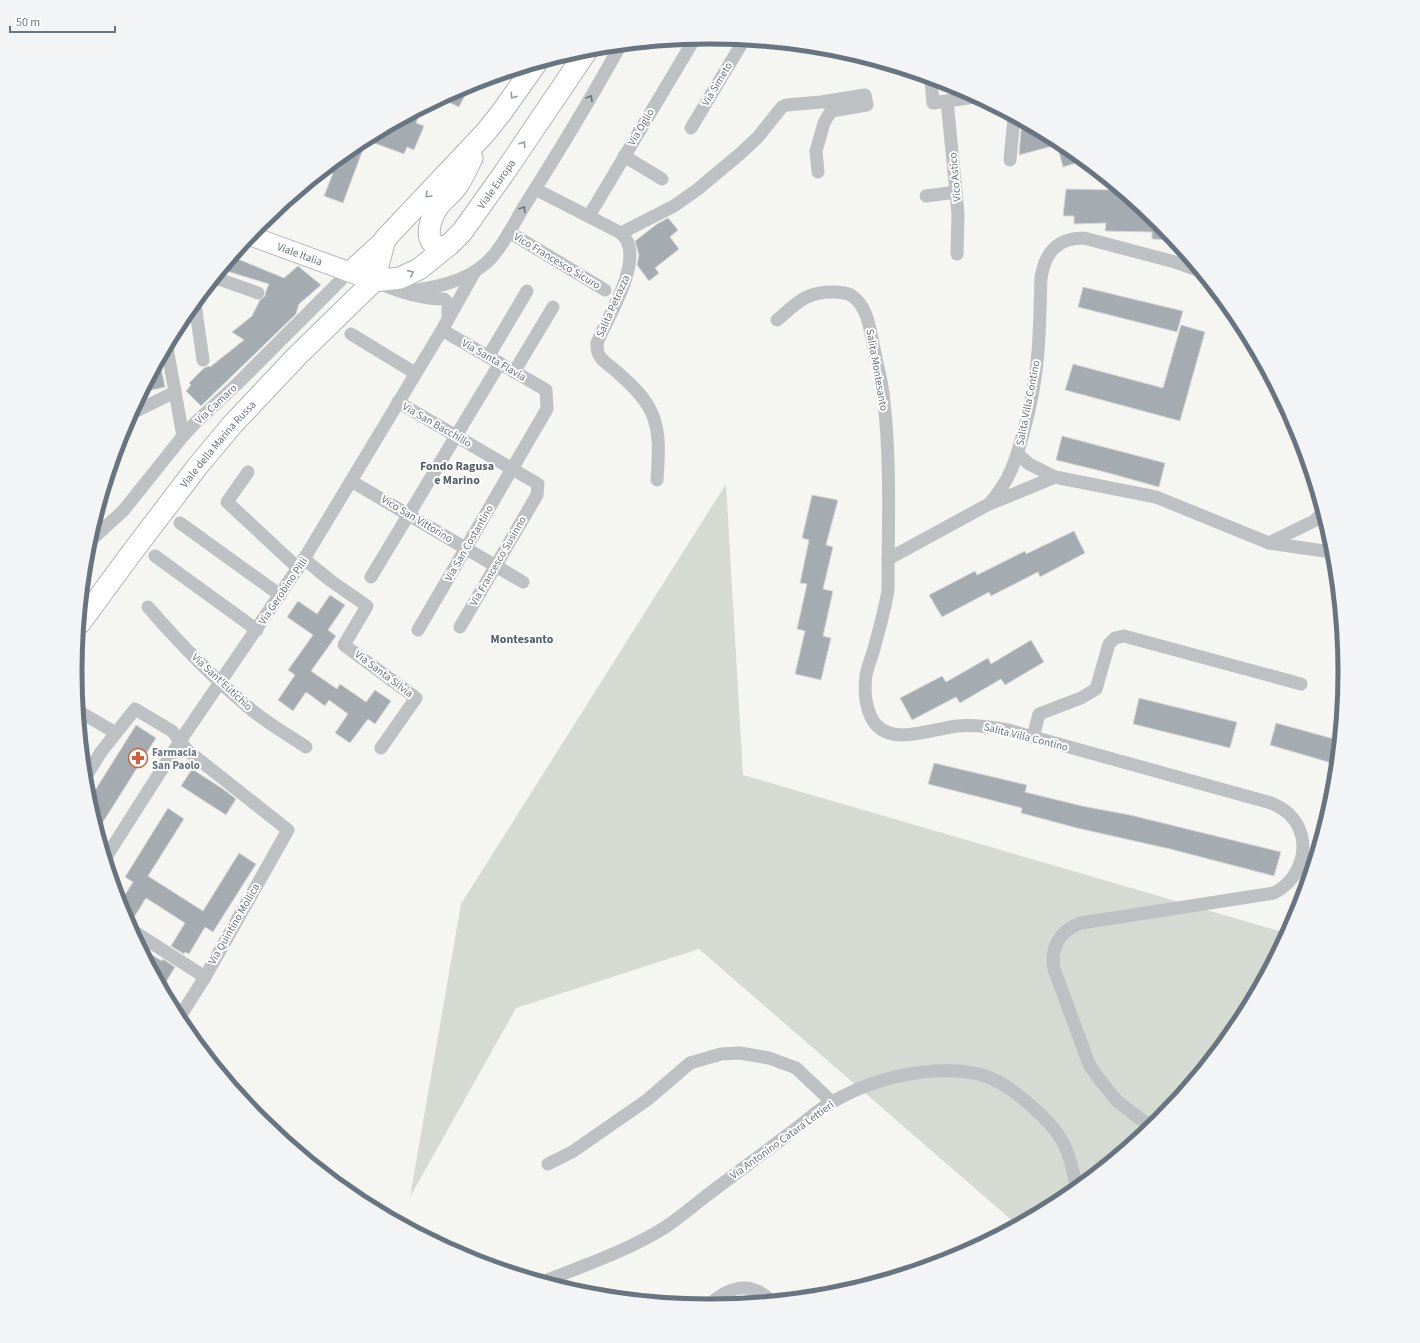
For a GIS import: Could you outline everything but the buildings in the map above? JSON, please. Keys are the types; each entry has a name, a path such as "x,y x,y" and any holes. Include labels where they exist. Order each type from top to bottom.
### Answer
{"main road":[{"name":"Viale Europa","path":"374,281 400,278 419,269 449,245 462,232 582,57"},
{"path":"348,272 385,239 485,133 531,70"},
{"path":"449,245 438,247 432,242 430,235 432,222 439,206 458,185 485,133"},
{"name":"Viale Italia","path":"257,238 374,281"},
{"path":"374,281 385,239"},
{"name":"Viale della Marina Russa","path":"85,616 197,467 232,425 322,331 374,281"}],"street":[{"name":"Via Oglio","path":"589,216 691,44"},
{"name":"Via Simeto","path":"691,128 741,45"},
{"path":"404,292 446,284 474,273 487,263 497,251 617,51"},
{"path":"931,85 933,103 965,98"},
{"path":"535,189 621,233 674,206 698,189 741,154 758,137 782,107 786,105 821,102 865,95 867,105 831,111 824,123 816,151 818,172"},
{"name":"Vico Astico","path":"947,101 958,214 957,254"},
{"path":"1010,160 1014,122"},
{"path":"624,156 662,179"},
{"path":"926,196 956,192"},
{"name":"Vico Francesco Sicuro","path":"508,232 605,290"},
{"name":"Salita Petrazza","path":"621,233 627,241 630,259 628,271 624,284 597,343 597,352 601,358 625,379 639,394 654,417 658,442 657,480"},
{"name":"Salita Villa Contino","path":"1146,1123 1117,1101 1089,1064 1054,970 1052,957 1055,945 1068,930 1081,924 1274,893 1280,890 1295,876 1299,868 1302,852 1299,828 1289,813 1271,803 994,727 970,725 958,726 922,733 898,735 886,732 879,728 868,710 865,700 866,675 885,609 888,590 888,559 989,504 1004,485 1018,454 1029,412 1034,382 1038,351 1040,291 1043,268 1052,250 1066,240 1084,238 1189,267"},
{"name":"Via Camaro","path":"99,533 123,511 183,436 348,272"},
{"name":"Via Gerobino Pilli","path":"109,852 180,742 301,564 474,273"},
{"path":"220,280 258,293"},
{"path":"374,281 422,298 444,299 448,303 445,324"},
{"path":"488,357 527,291"},
{"name":"Salita Montesanto","path":"777,320 799,301 814,294 832,292 852,295 864,310 868,321 884,400 888,467 888,559"},
{"path":"514,372 553,307"},
{"path":"196,312 203,360"},
{"name":"Via Santa Flavia","path":"445,324 488,357 546,390"},
{"path":"351,334 415,373"},
{"path":"168,356 183,436"},
{"path":"371,577 500,363"},
{"name":"Via San Costantino","path":"418,630 547,409 546,390"},
{"path":"140,409 175,392"},
{"name":"Via San Bacchillo","path":"398,402 512,468 538,489"},
{"path":"1018,454 1029,464 1055,477 1156,497 1268,543 1325,551"},
{"path":"248,472 227,502 301,564"},
{"path":"989,504 1055,477"},
{"name":"Vico San Vittorino","path":"351,481 523,582"},
{"name":"Via Francesco Susinno","path":"460,627 496,566 538,489"},
{"path":"1268,543 1314,521 1318,518"},
{"path":"180,523 280,595"},
{"path":"155,556 257,630"},
{"name":"Via Santa Silvia","path":"301,564 331,581 367,606 344,645 416,698 381,748"},
{"name":"Via Sant'Eutichio","path":"148,607 181,644 221,683 258,715 306,747"},
{"path":"1033,737 1039,714 1081,698 1096,689 1109,644 1115,638 1124,636 1301,684"},
{"path":"90,767 135,709 172,731 180,742"},
{"path":"84,714 116,733"},
{"name":"Via Quintino Mollica","path":"180,742 188,751 288,830 205,977 183,1012"},
{"path":"141,936 205,977"},
{"path":"548,1164 572,1152 647,1100 690,1063 721,1054 740,1053 768,1058 796,1068 832,1102"},
{"name":"Via Antonino Catara Lettieri","path":"551,1279 633,1246 665,1227 832,1102 868,1085 888,1078 907,1074 951,1071 972,1072 985,1075 1018,1094 1057,1132 1065,1145 1071,1160 1075,1181"},
{"path":"717,1299 725,1292 745,1288 753,1289 766,1297"}],"shaded area":[{"path":"726,484 743,775 1281,932 1273,949 1232,1020 1182,1085 1154,1115 1124,1143 1092,1169 1059,1193 1013,1221 699,949 516,1008 410,1197 461,904"}],"place":[{"name":"Farmacia San Paolo","path":"138,758"}],"district":[{"name":"Fondo Ragusa e Marino","path":"457,473"},
{"name":"Montesanto","path":"522,639"}]}
